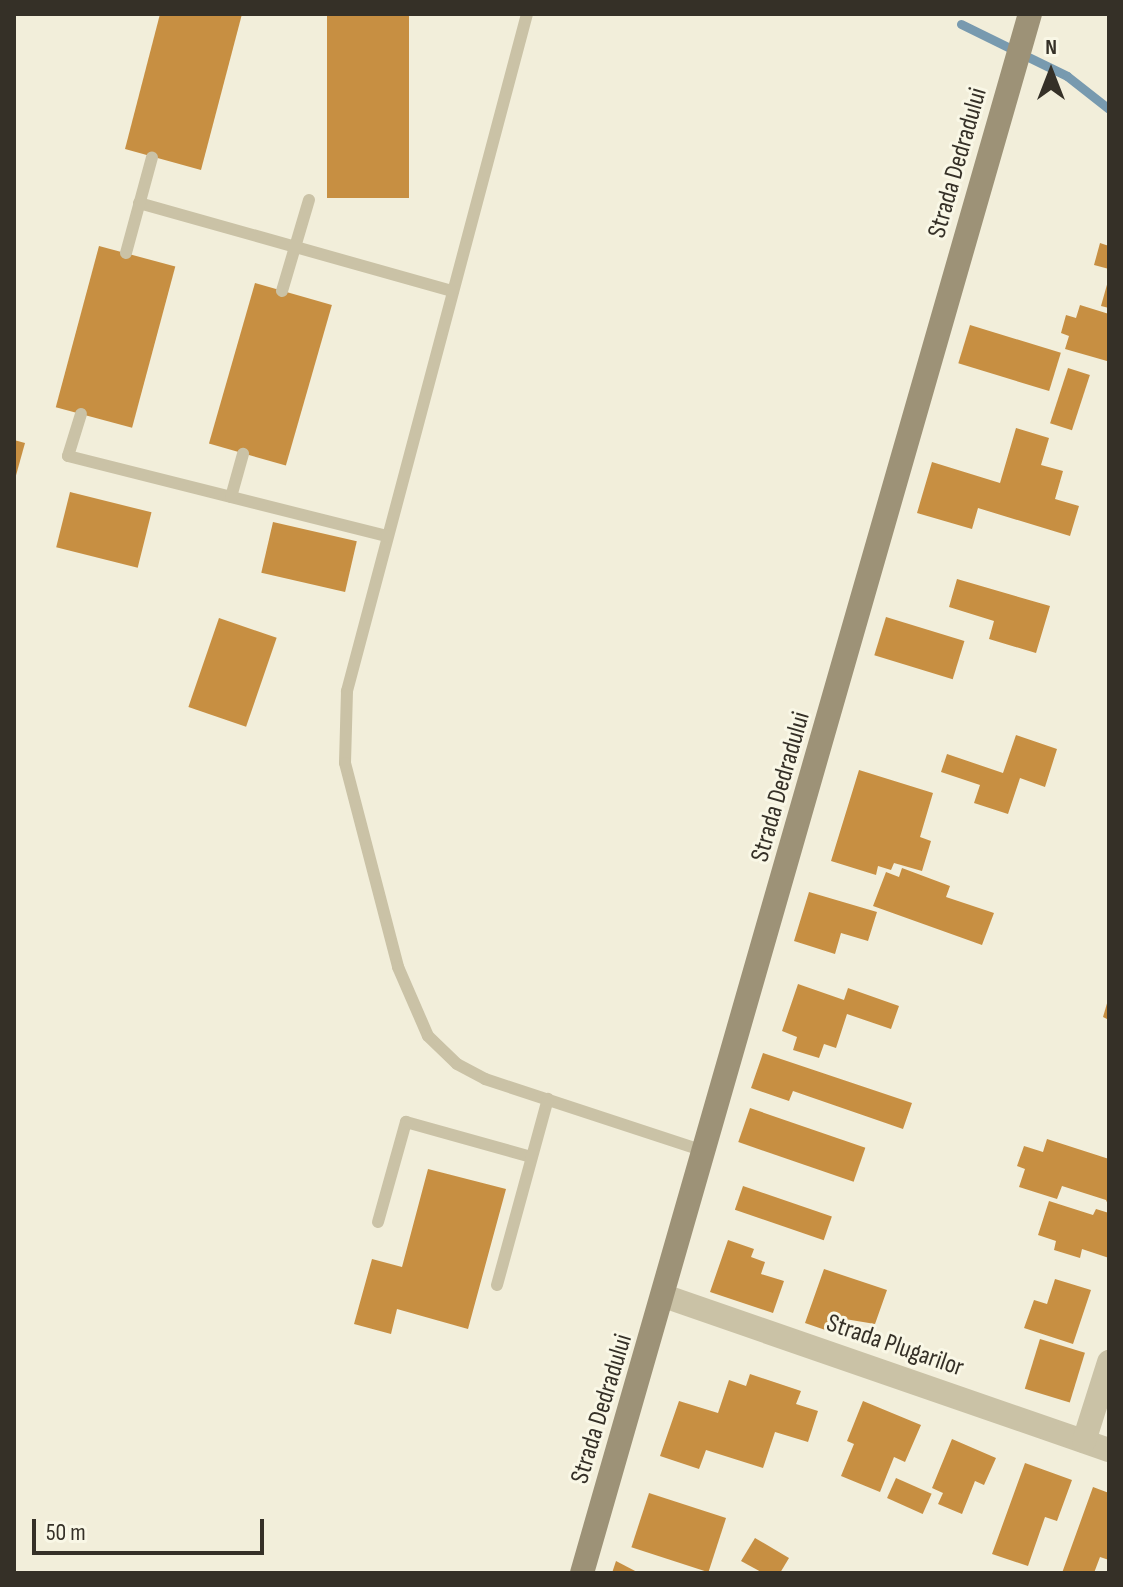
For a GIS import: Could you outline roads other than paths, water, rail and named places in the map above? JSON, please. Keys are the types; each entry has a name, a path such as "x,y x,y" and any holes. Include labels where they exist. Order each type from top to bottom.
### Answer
{"main road":[{"name":"Strada Dedradului","path":"582,1573 707,1152 1027,23"}],"street":[{"name":"Strada Plugarilor","path":"664,1296 1109,1450"},
{"path":"1084,1441 1109,1362"}],"lane":[{"path":"527,14 387,536 343,724 356,812 398,967 416,1017 442,1051 485,1079 707,1152"},
{"path":"126,253 152,157"},
{"path":"282,291 309,200"},
{"path":"139,203 453,291"},
{"path":"81,414 68,456 387,536"},
{"path":"231,497 243,454"},
{"path":"497,1285 548,1099"},
{"path":"378,1222 406,1122 531,1157"}],"waterway":[{"path":"961,24 1067,76 1109,109"}]}
